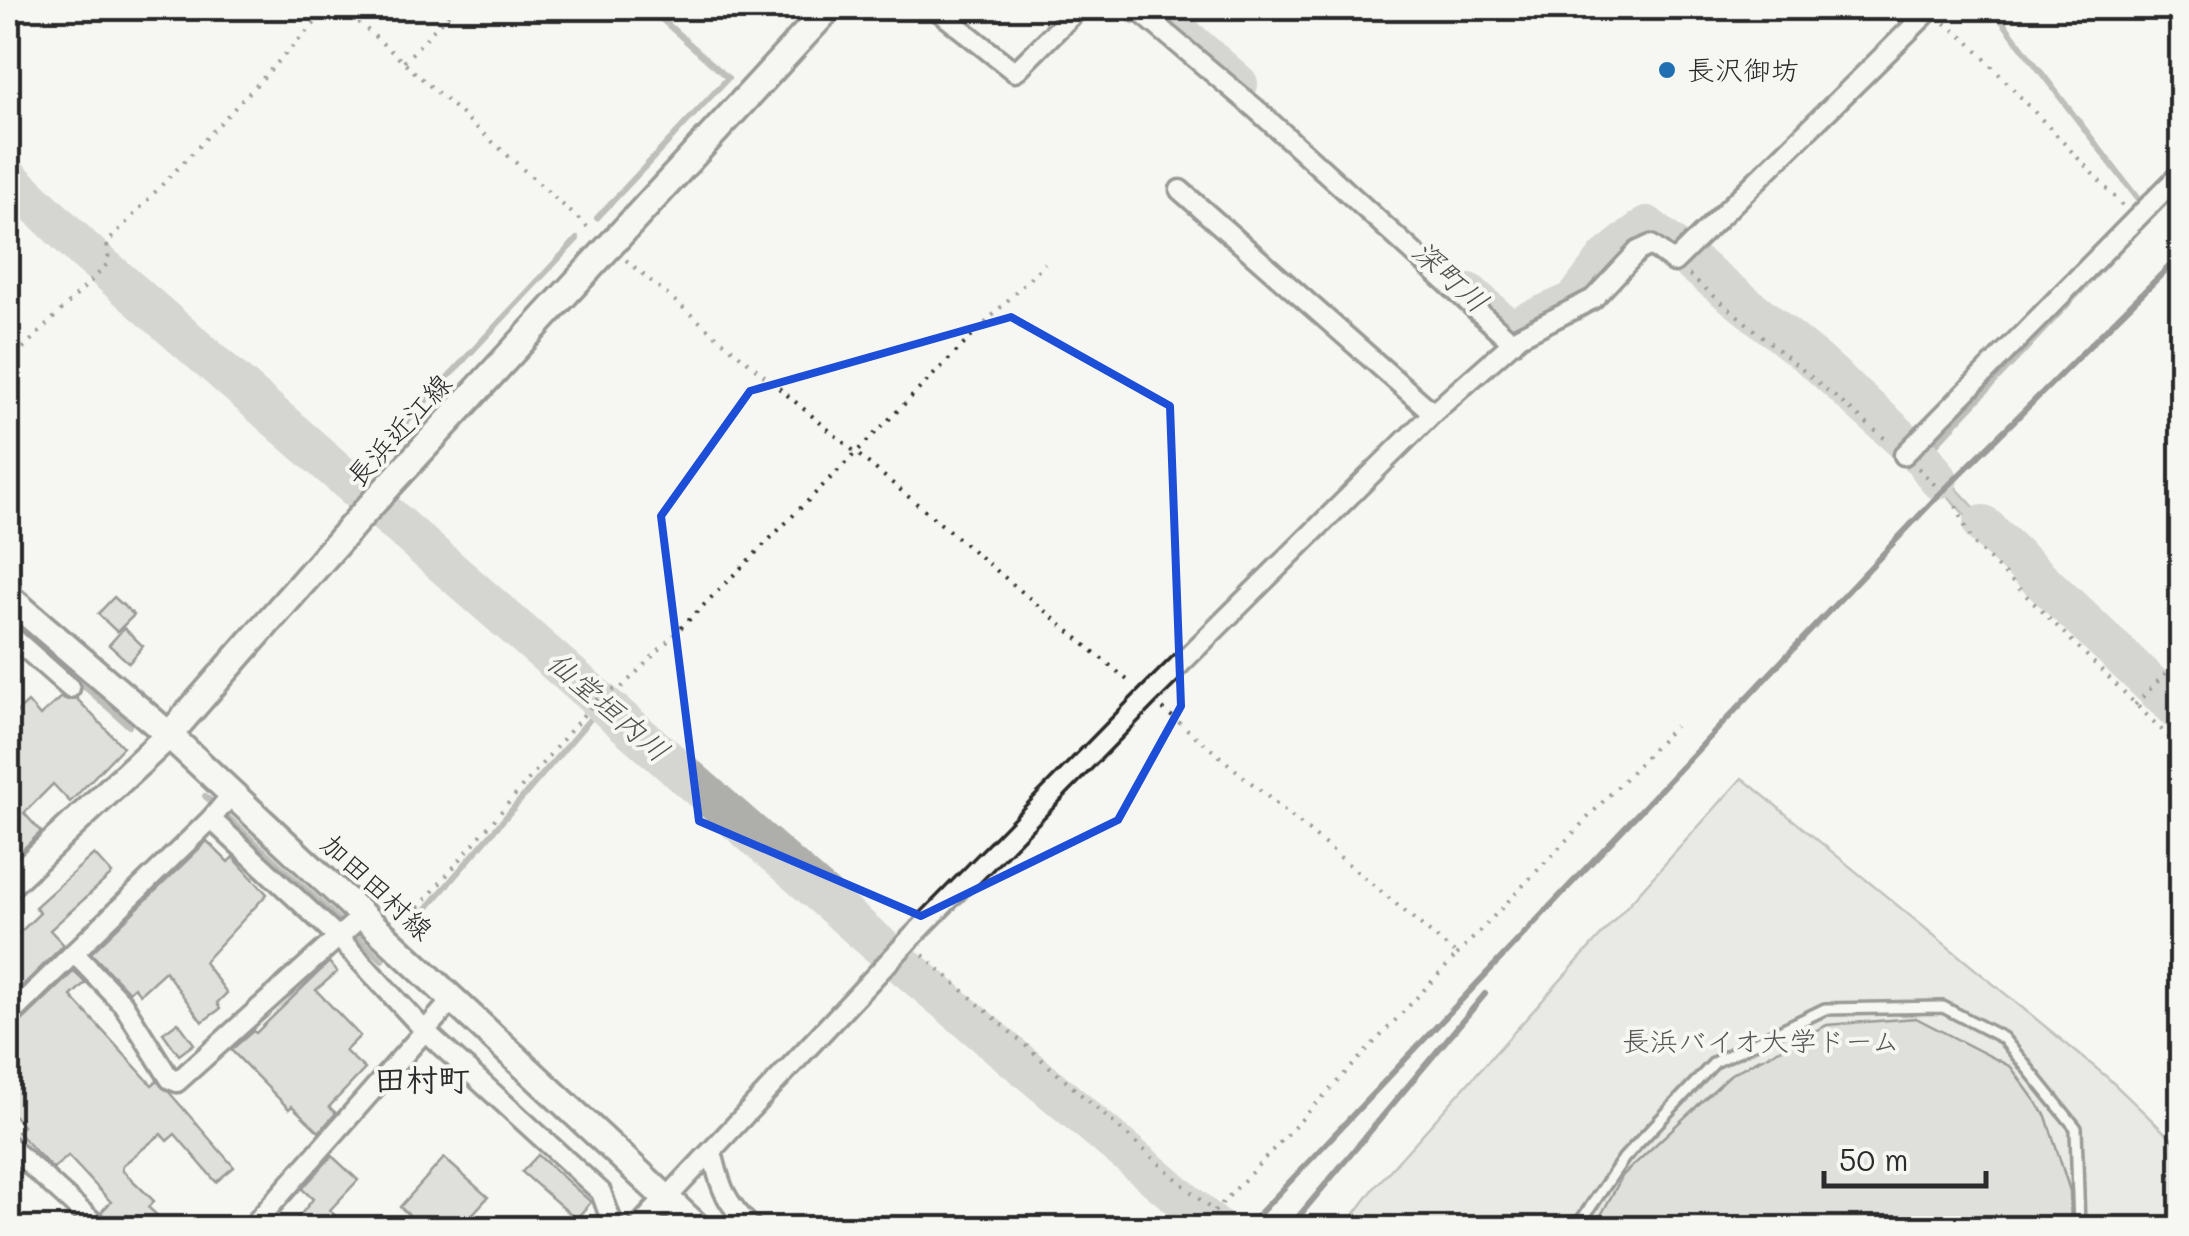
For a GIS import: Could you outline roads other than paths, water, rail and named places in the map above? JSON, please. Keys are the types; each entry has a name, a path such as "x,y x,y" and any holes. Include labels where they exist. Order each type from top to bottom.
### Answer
{"main road":[{"name":"長浜近江線","path":"8,886 168,735 360,517 830,8"},
{"name":"加田田村線","path":"8,597 168,735 219,808 351,926 391,940 698,1228"}],"street":[{"path":"935,8 1015,72 1079,8"},
{"path":"1125,8 1143,14 1256,109 1513,343"},
{"path":"639,1228 907,944 1433,413 1520,336 1593,299 1638,251 1651,245 1674,262 1928,9"},
{"path":"1904,455 2182,172"},
{"path":"1180,190 1433,413"},
{"path":"8,633 70,688"},
{"path":"8,1017 219,808"},
{"path":"74,953 122,1004 170,1078 178,1082 351,926 424,1031 601,1192 614,1228"},
{"path":"251,1228 453,998"},
{"path":"8,1145 100,1228"},
{"path":"712,1151 720,1188 730,1207 752,1228"}],"lane":[{"path":"1576,1228 1624,1158 1716,1062 1826,1009 1943,1007 2003,1038 2076,1128 2080,1228"}],"waterway":[{"path":"597,218 728,78 649,8"},
{"name":"深町川","path":"1151,8 1238,84"},
{"path":"1923,458 2151,216 1992,8"},
{"name":"仙堂垣内川","path":"8,177 85,251 870,937 1216,1228"},
{"name":"深町川","path":"1470,294 1509,330 1575,301 1607,258 1647,226 1817,362 1923,458 1938,479"},
{"path":"350,482 577,239"},
{"name":"深町川","path":"1983,525 2182,714"},
{"path":"8,619 129,726"},
{"path":"417,920 603,704"},
{"path":"205,796 382,960"},
{"path":"73,1192 115,1228"}],"railway":[{"path":"1246,1228 1933,501 2182,254"},
{"path":"1289,1228 1485,994"}],"place":[{"name":"長沢御坊","path":"1667,70"}],"district":[{"name":"田村町","path":"422,1080"}],"park label":[{"name":"長浜バイオ大学ドーム","path":"1761,1041"}]}
